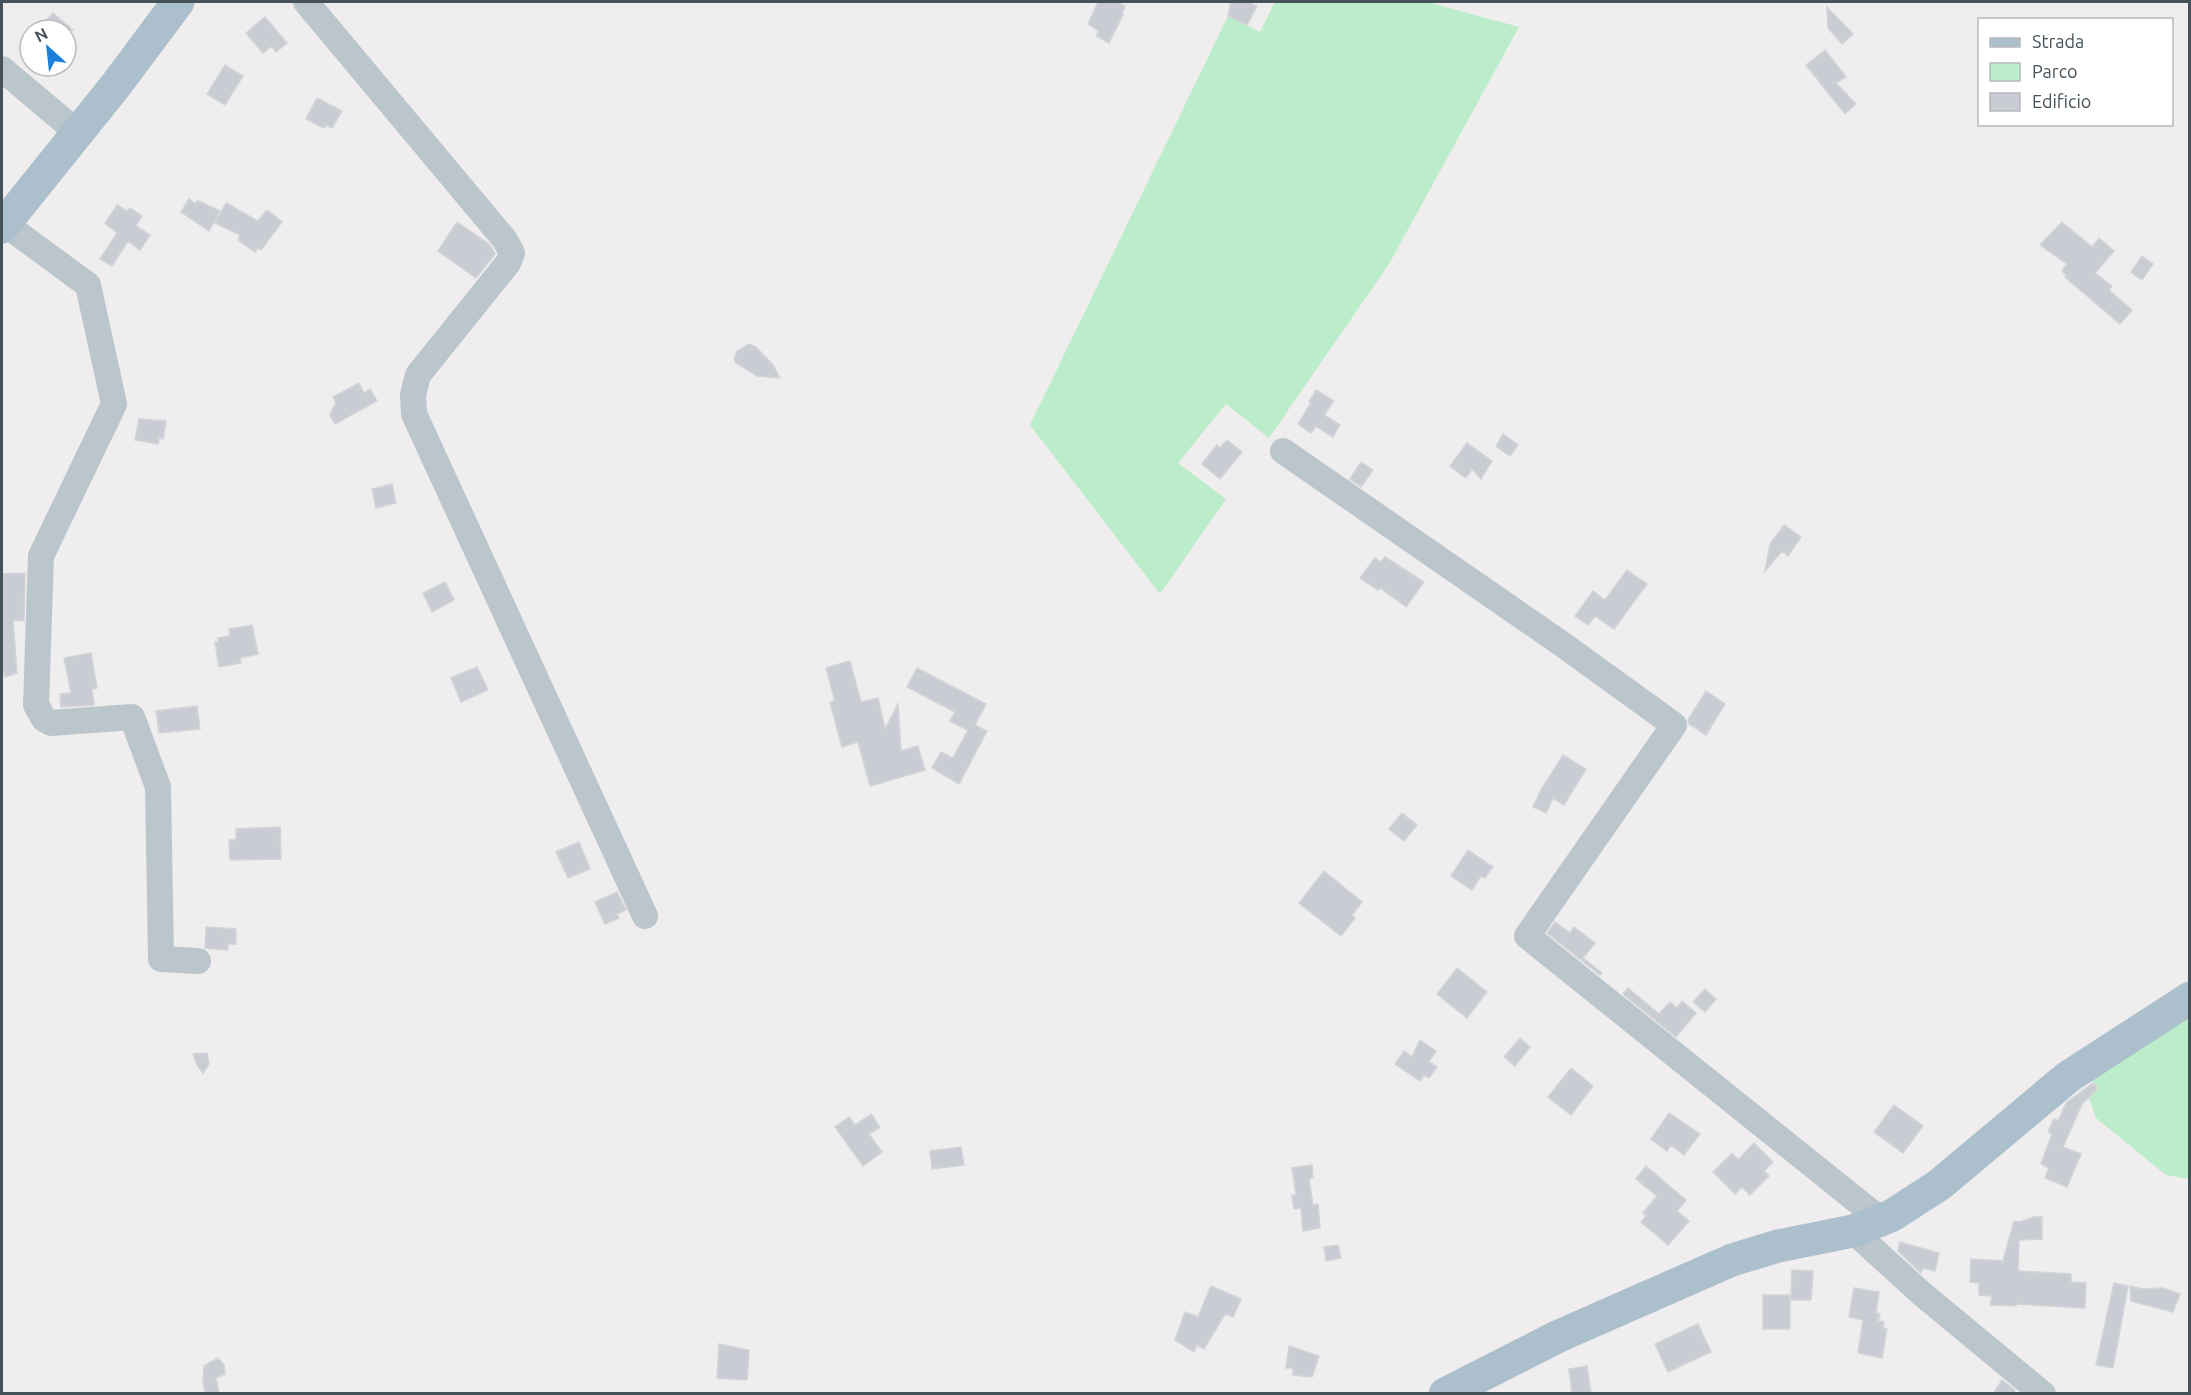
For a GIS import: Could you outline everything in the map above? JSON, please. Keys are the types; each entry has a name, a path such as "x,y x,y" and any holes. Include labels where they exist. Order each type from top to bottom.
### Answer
{"main road":[{"path":"3,225 78,133 178,2"},
{"path":"1445,1394 1559,1336 1732,1260 1778,1246 1867,1226 1891,1216 1939,1185 2068,1077 2190,998"}],"street":[{"path":"306,2 505,240 512,253 508,263 418,375 413,395 414,414 645,916"},
{"path":"2,69 78,133"},
{"path":"3,225 88,285 114,404 41,556 36,705 44,719 51,723 132,717 158,787 161,959 198,961"},
{"path":"1283,451 1562,644 1674,725 1527,936 1867,1226 1921,1293 2043,1394"}],"green space":[{"path":"1275,2 1427,2 1519,27 1389,264 1269,438 1226,404 1178,463 1226,499 1160,594 1030,425 1228,16 1260,32"},
{"path":"2189,1010 2189,1179 2166,1175 2096,1118 2089,1098 2098,1088 2088,1077"}],"building":[{"path":"1098,2 1122,2 1120,4 1125,6 1109,43 1096,36 1099,31 1088,24"},
{"path":"1231,2 1248,2 1257,6 1247,25 1228,16"},
{"path":"1827,7 1853,34 1842,44 1828,28"},
{"path":"53,13 59,18 49,18"},
{"path":"265,17 287,43 276,52 272,46 263,53 246,33"},
{"path":"1825,50 1846,77 1836,83 1856,104 1845,114 1806,65"},
{"path":"225,65 243,76 225,105 207,94"},
{"path":"317,98 342,111 332,128 326,125 324,128 306,119"},
{"path":"189,199 196,204 197,200 220,211 209,231 181,212"},
{"path":"226,203 258,221 267,210 282,222 261,250 258,248 255,252 238,240 240,235 215,223"},
{"path":"117,205 127,211 130,208 142,216 136,226 150,235 140,250 128,241 112,266 100,259 117,233 105,223"},
{"path":"457,222 489,244 495,254 476,278 438,251"},
{"path":"2062,222 2092,247 2099,238 2114,251 2095,273 2112,286 2109,290 2132,310 2120,324 2065,277 2062,271 2067,264 2040,245"},
{"path":"2142,256 2153,264 2142,280 2131,272"},
{"path":"749,344 756,347 773,365 780,378 757,376 736,363 734,358 737,351"},
{"path":"359,383 364,393 370,389 377,401 335,424 330,415 336,402 333,397"},
{"path":"1316,390 1334,401 1324,415 1340,425 1333,437 1316,426 1311,433 1298,424"},
{"path":"139,419 166,421 163,439 159,438 158,444 135,440"},
{"path":"1503,434 1518,445 1510,456 1496,446"},
{"path":"1227,440 1242,452 1220,479 1202,464 1217,445 1220,448"},
{"path":"1467,443 1492,461 1481,479 1472,469 1466,478 1450,466"},
{"path":"1361,462 1373,470 1361,487 1350,479"},
{"path":"392,484 396,503 376,508 372,489"},
{"path":"1784,525 1801,537 1788,556 1782,551 1765,571 1770,544"},
{"path":"1385,557 1424,582 1406,607 1380,588 1378,590 1360,578 1375,558 1381,562"},
{"path":"1627,570 1647,584 1614,629 1595,616 1588,625 1575,616 1593,591 1605,600"},
{"path":"25,573 24,621 13,620 17,673 5,677 2,665 2,574"},
{"path":"445,582 454,600 432,612 423,593"},
{"path":"252,625 258,654 240,658 241,663 219,667 215,642 219,642 218,638 230,636 229,629"},
{"path":"91,653 97,688 92,689 94,705 61,707 60,694 71,693 64,658"},
{"path":"850,661 861,702 878,698 885,729 898,704 901,751 918,746 925,770 870,786 858,742 842,747 830,702 835,701 826,668"},
{"path":"477,667 488,690 461,702 451,678"},
{"path":"917,668 986,704 975,725 987,731 959,784 932,768 941,752 953,758 968,730 950,721 955,712 907,687"},
{"path":"1706,691 1725,704 1706,735 1689,724 1688,720"},
{"path":"197,706 200,729 159,733 156,711"},
{"path":"1563,755 1586,769 1564,805 1553,798 1546,813 1533,807"},
{"path":"1402,813 1417,825 1404,841 1389,829"},
{"path":"280,827 281,859 230,860 229,840 236,840 236,829"},
{"path":"579,842 590,869 568,878 556,852"},
{"path":"1468,850 1493,867 1485,878 1481,876 1472,890 1451,876"},
{"path":"1324,871 1362,902 1352,915 1355,918 1341,936 1299,903"},
{"path":"617,892 626,910 617,914 619,918 605,924 595,902"},
{"path":"1555,922 1570,933 1574,927 1595,943 1583,958 1602,973 1600,975 1547,933"},
{"path":"206,927 236,929 236,944 228,944 228,950 205,948"},
{"path":"1457,968 1487,992 1467,1018 1437,994"},
{"path":"1628,988 1659,1014 1670,1002 1677,1008 1682,1001 1696,1013 1676,1037 1623,994"},
{"path":"1705,989 1716,999 1705,1012 1693,1002"},
{"path":"1520,1038 1530,1047 1515,1066 1504,1057"},
{"path":"1420,1040 1436,1051 1429,1062 1437,1067 1429,1078 1424,1075 1420,1081 1395,1064 1404,1051 1412,1057"},
{"path":"207,1053 209,1064 203,1073 193,1054"},
{"path":"1571,1068 1593,1086 1571,1115 1548,1097"},
{"path":"2093,1083 2098,1088 2082,1104 2063,1147 2081,1154 2067,1187 2045,1178 2049,1168 2041,1164 2052,1134 2048,1132 2054,1119 2058,1121 2066,1103"},
{"path":"1894,1105 1923,1126 1903,1153 1874,1132"},
{"path":"1669,1113 1700,1134 1684,1155 1671,1145 1667,1151 1651,1139"},
{"path":"871,1114 880,1127 869,1134 882,1152 863,1166 835,1127 849,1117 855,1125"},
{"path":"1754,1143 1773,1162 1764,1171 1769,1176 1750,1195 1742,1187 1735,1194 1713,1172 1732,1153 1738,1160"},
{"path":"961,1147 964,1165 932,1169 930,1151"},
{"path":"1312,1165 1313,1178 1309,1179 1313,1205 1318,1204 1320,1228 1303,1231 1301,1208 1294,1209 1292,1195 1296,1195 1292,1168"},
{"path":"1646,1166 1686,1200 1677,1211 1689,1221 1668,1245 1641,1222 1646,1216 1643,1213 1657,1196 1636,1179"},
{"path":"2033,1217 2042,1217 2042,1239 2019,1240 2018,1271 2071,1274 2071,1282 2086,1283 2085,1308 2016,1304 2016,1306 1990,1305 1992,1296 1979,1295 1979,1283 1970,1282 1971,1259 2003,1261 2014,1221 2020,1222"},
{"path":"1900,1242 1939,1253 1935,1271 1923,1268 1921,1273 1898,1251"},
{"path":"1338,1245 1341,1258 1326,1261 1324,1247"},
{"path":"1792,1270 1813,1271 1811,1300 1791,1300"},
{"path":"2114,1283 2128,1286 2113,1368 2096,1365"},
{"path":"1211,1286 1241,1299 1233,1317 1225,1314 1204,1349 1197,1345 1194,1352 1175,1340 1185,1312 1198,1317"},
{"path":"2130,1286 2142,1289 2163,1288 2180,1294 2173,1312 2131,1301"},
{"path":"1854,1288 1879,1292 1876,1313 1880,1314 1878,1321 1884,1322 1883,1328 1887,1329 1882,1358 1858,1353 1863,1320 1849,1317"},
{"path":"1763,1295 1790,1295 1790,1329 1763,1329"},
{"path":"1698,1324 1711,1352 1668,1372 1655,1344"},
{"path":"719,1344 749,1350 747,1380 717,1378"},
{"path":"1289,1346 1319,1356 1312,1377 1293,1375 1293,1368 1286,1368"},
{"path":"218,1358 224,1365 225,1374 216,1378 219,1394 205,1394 204,1366"},
{"path":"1587,1366 1591,1394 1572,1394 1569,1369"},
{"path":"2002,1380 2015,1390 2013,1394 1993,1394"}]}
